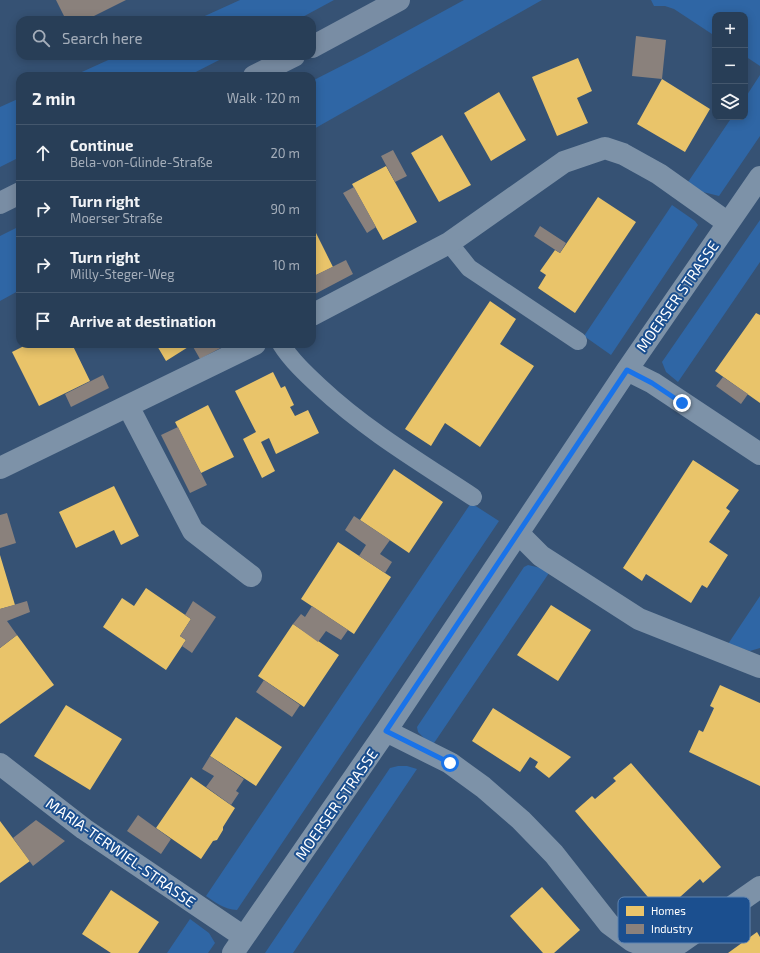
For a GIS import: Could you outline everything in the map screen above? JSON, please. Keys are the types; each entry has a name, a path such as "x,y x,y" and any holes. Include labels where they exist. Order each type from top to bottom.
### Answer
{"main road":[{"path":"316,45 400,0"},
{"path":"262,72 286,60"},
{"path":"0,203 16,195"}],"street":[{"path":"316,313 449,243 564,162 605,148 623,154 659,174 728,223"},
{"name":"MOERSER STRASSE","path":"239,945 386,731 627,370 760,177"},
{"path":"0,468 247,348"},
{"path":"627,370 652,383 760,454"},
{"path":"128,406 193,531 250,576"},
{"path":"518,533 541,556 639,619 760,667"},
{"path":"386,731 450,763 521,820 554,854 609,924 618,931"},
{"name":"MARIA-TERWIEL-STRASSE","path":"0,764 239,945"},
{"path":"746,897 760,887"},
{"path":"637,943 656,950 680,943"}],"lane":[{"path":"449,243 469,268 578,341"},
{"path":"284,348 306,374 358,420 472,496"}],"shaded area":[{"path":"240,0 334,0 304,16 205,16"},
{"path":"464,0 542,0 316,128 316,79"},
{"path":"651,0 760,0 760,66 748,58 748,12 712,12 712,34 674,9 665,6 654,6"},
{"path":"108,60 219,60 196,72 82,72"},
{"path":"760,75 760,136 719,196 703,192 688,182 730,120 748,120 748,93"},
{"path":"16,100 16,159 0,167 0,107"},
{"path":"672,205 695,221 698,225 611,355 584,336"},
{"path":"760,220 760,262 678,382 666,372 662,362"},
{"path":"16,228 16,292 0,301 0,236"},
{"path":"471,503 499,521 237,910 224,907 213,901 206,896"},
{"path":"528,565 541,568 549,573 432,746 418,732 417,727 524,567"},
{"path":"760,596 760,648 750,651 728,644"},
{"path":"407,766 417,769 293,953 265,953 390,768"},
{"path":"190,919 209,933 215,943 208,953 167,953"}],"building: Homes":[{"path":"578,58 592,91 577,98 588,123 557,136 532,77"},
{"path":"662,79 710,109 685,152 637,124"},
{"path":"499,92 526,140 491,161 464,113"},
{"path":"442,135 471,185 439,202 411,153"},
{"path":"386,166 417,222 383,240 352,184"},
{"path":"598,197 636,222 575,313 538,288 546,275 540,271 555,250 560,253"},
{"path":"316,233 333,267 316,275"},
{"path":"490,301 516,319 500,344 534,366 480,447 445,423 431,446 405,429"},
{"path":"756,313 760,315 760,403 715,371"},
{"path":"20,348 74,348 90,381 39,406 12,352"},
{"path":"158,348 187,348 166,361"},
{"path":"273,372 281,388 285,386 294,405 290,407 295,416 308,410 319,433 276,454 269,438 261,442 275,471 262,478 243,439 256,432 235,391"},
{"path":"208,405 234,457 201,473 175,422"},
{"path":"693,460 739,490 726,508 730,511 709,542 728,555 707,588 702,585 691,603 646,574 642,581 623,568"},
{"path":"394,469 443,502 409,553 360,520"},
{"path":"114,486 139,536 121,545 114,530 76,548 59,512"},
{"path":"338,542 391,577 354,634 301,599"},
{"path":"0,555 15,605 0,609"},
{"path":"146,588 191,619 180,636 186,640 166,670 103,627 122,598 134,606"},
{"path":"551,605 591,630 558,681 517,655"},
{"path":"293,624 339,655 304,707 258,676"},
{"path":"17,635 54,685 0,724 0,648"},
{"path":"720,685 760,703 760,786 689,752 699,730 703,732 714,708 710,706"},
{"path":"66,705 122,739 90,790 34,756"},
{"path":"493,708 571,757 549,778 535,767 538,762 530,757 520,772 472,741"},
{"path":"236,717 282,747 256,786 210,756"},
{"path":"631,763 721,867 703,883 700,879 680,897 648,897 575,811 592,796 595,799 616,781 613,778"},
{"path":"191,777 235,808 217,840 213,841 201,859 156,828"},
{"path":"0,821 30,861 0,883"},
{"path":"542,887 580,930 554,953 543,953 510,916"},
{"path":"111,890 159,922 138,953 111,953 82,934"},
{"path":"757,932 760,937 760,953 728,953 742,943 750,943 750,937"}],"building: Industry":[{"path":"56,0 126,0 94,16 64,16"},
{"path":"636,36 666,40 662,79 632,76"},
{"path":"393,150 407,176 395,182 381,156"},
{"path":"354,187 376,227 367,233 343,193"},
{"path":"540,226 566,243 560,253 534,236"},
{"path":"346,260 353,274 316,293 316,275"},
{"path":"194,348 221,348 200,359"},
{"path":"103,375 109,388 71,407 65,394"},
{"path":"723,377 748,394 741,404 716,386"},
{"path":"178,427 207,485 190,493 161,435"},
{"path":"7,513 16,543 0,548 0,515"},
{"path":"354,516 390,540 380,554 392,562 385,573 359,556 366,545 345,530"},
{"path":"27,601 30,612 7,621 17,635 0,648 0,609"},
{"path":"193,601 216,617 192,653 182,646 186,640 180,636 191,619 185,615"},
{"path":"312,606 348,630 341,640 326,631 318,642 293,624 301,614 305,617"},
{"path":"264,680 300,705 292,717 256,692"},
{"path":"210,756 244,779 236,791 239,793 231,805 206,787 214,776 202,769"},
{"path":"138,815 171,839 161,854 127,831"},
{"path":"36,820 65,841 33,866 13,838"}],"route":[{"path":"450,763 386,731 627,370 652,383 682,403"}]}
